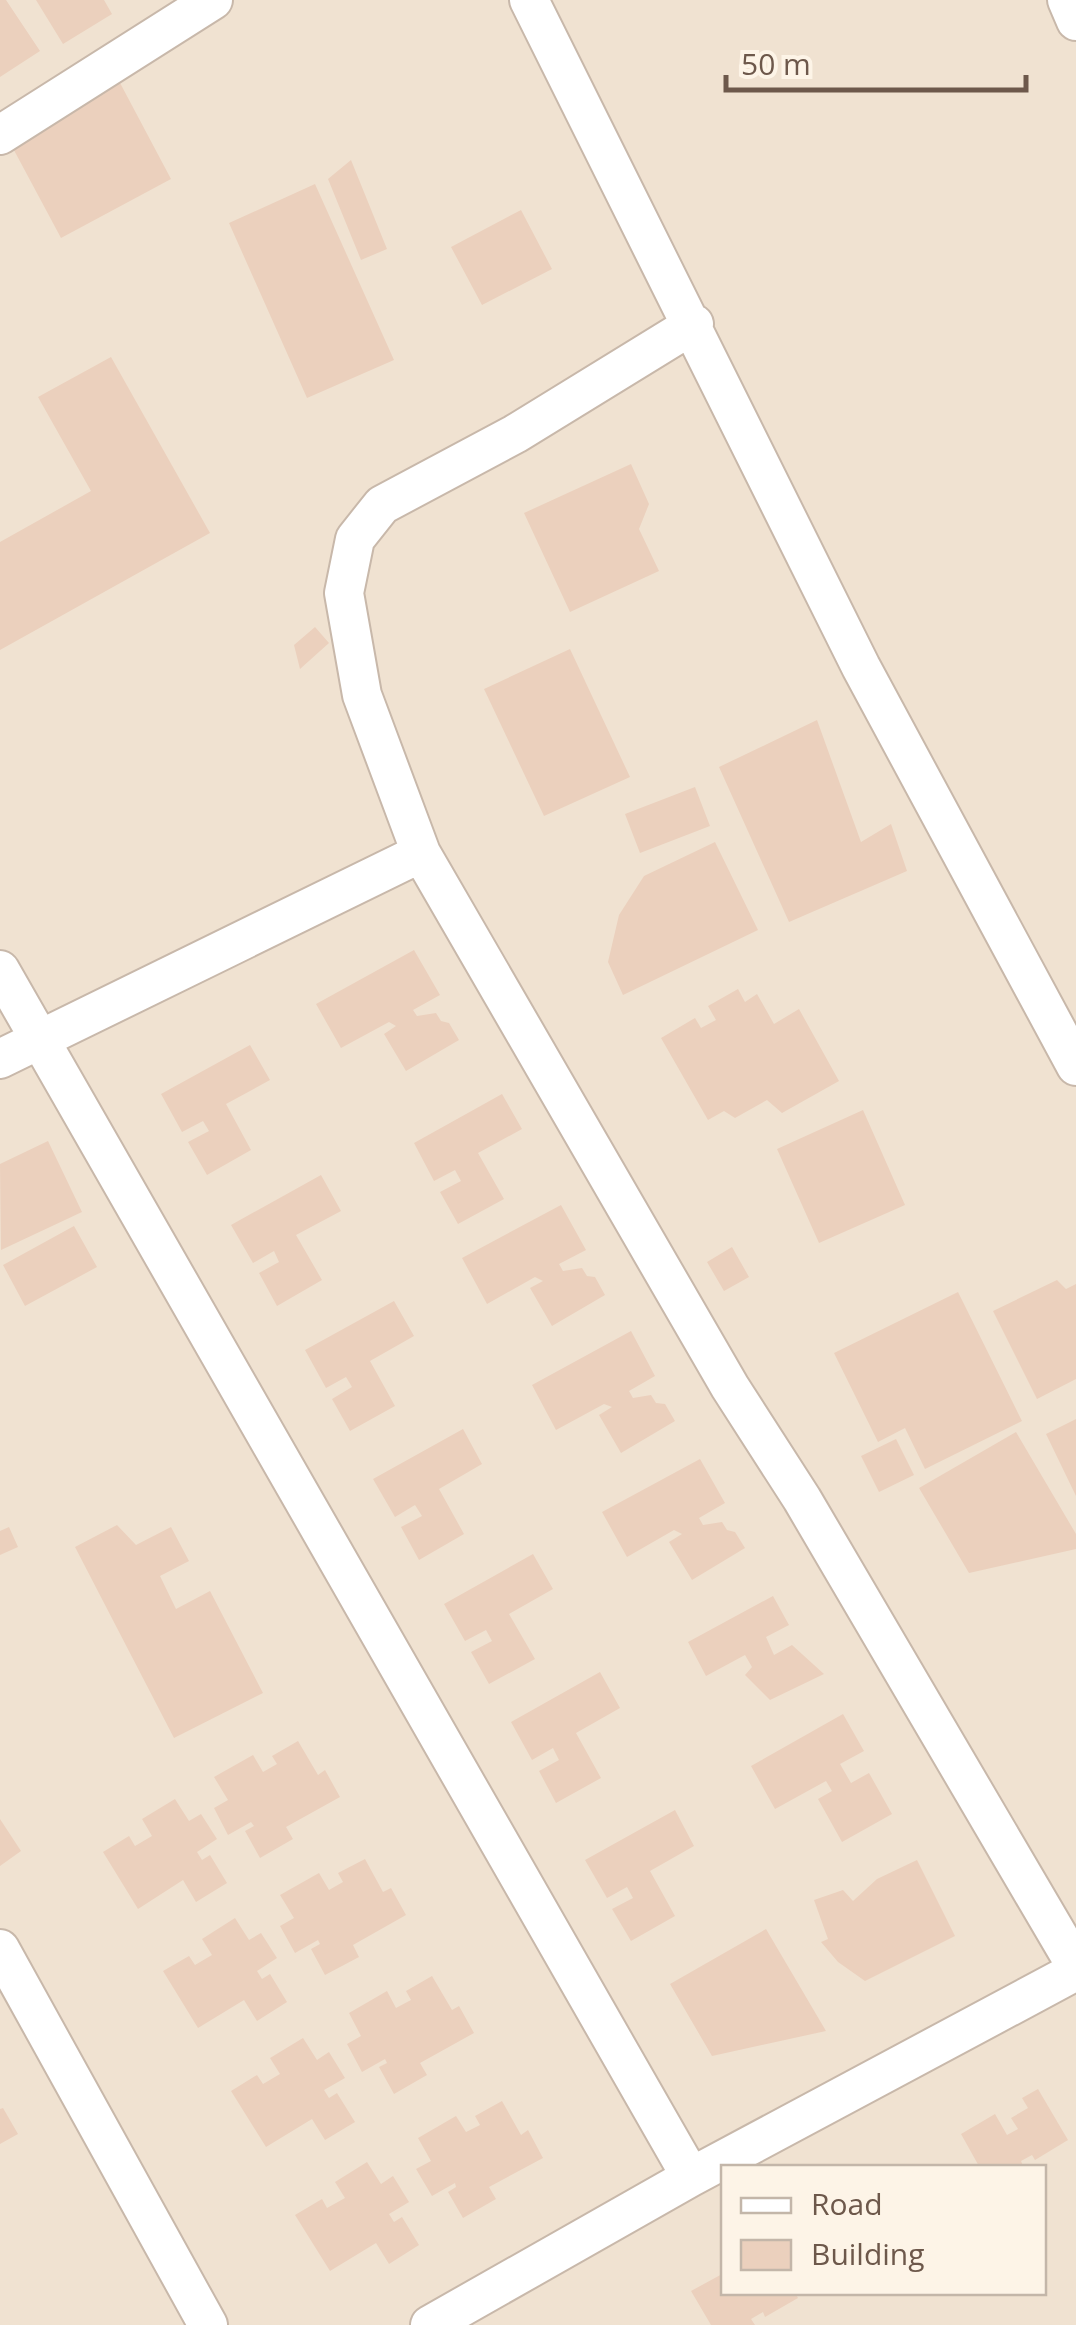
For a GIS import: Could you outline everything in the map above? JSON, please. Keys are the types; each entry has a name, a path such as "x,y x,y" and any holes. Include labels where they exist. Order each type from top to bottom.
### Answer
{"street":[{"path":"0,135 213,0"},
{"path":"530,0 861,667 1076,1066"},
{"path":"1068,0 1076,22"},
{"path":"430,2325 691,2177 1076,1968 802,1498 730,1388 421,853 362,695 344,594 355,538 382,505 515,434 694,324"},
{"path":"0,1060 421,853"},
{"path":"0,970 43,1038 691,2177"},
{"path":"0,1949 208,2325"}],"shaded area":[{"path":"0,0 1076,0 1076,2325 0,2325"}],"building":[{"path":"0,0 6,0 40,51 0,77"},
{"path":"36,0 104,0 112,14 63,44"},
{"path":"119,81 171,179 61,238 8,139"},
{"path":"351,160 387,249 361,260 328,179"},
{"path":"315,184 394,360 307,398 229,223"},
{"path":"521,210 552,269 482,305 451,247"},
{"path":"111,357 210,533 0,650 0,542 91,491 38,397"},
{"path":"631,464 649,504 639,529 659,571 570,612 524,513"},
{"path":"315,627 329,643 300,669 294,645"},
{"path":"570,649 630,777 544,816 484,689"},
{"path":"817,720 861,842 891,824 907,871 789,922 719,767"},
{"path":"695,787 710,826 640,853 625,814"},
{"path":"715,842 758,930 623,995 608,962 619,915 644,876"},
{"path":"414,950 440,995 413,1010 417,1016 436,1013 441,1021 449,1023 459,1040 406,1071 384,1034 396,1026 389,1022 341,1048 316,1004"},
{"path":"738,989 745,1002 757,994 774,1024 799,1009 839,1081 782,1113 767,1100 735,1118 724,1111 708,1120 661,1038 695,1018 701,1028 716,1020 708,1006"},
{"path":"250,1045 270,1080 226,1104 251,1150 207,1175 188,1142 209,1131 203,1121 182,1132 161,1094"},
{"path":"502,1094 522,1129 478,1153 504,1199 458,1224 440,1192 461,1181 455,1170 434,1181 414,1143"},
{"path":"863,1110 905,1205 819,1243 777,1149"},
{"path":"48,1141 82,1212 1,1250 0,1164"},
{"path":"321,1175 341,1211 296,1235 322,1280 277,1306 259,1273 279,1262 274,1251 253,1263 231,1225"},
{"path":"561,1205 586,1250 559,1264 563,1271 582,1268 587,1276 595,1277 605,1295 552,1326 530,1288 543,1281 535,1277 487,1304 462,1258"},
{"path":"74,1226 97,1267 25,1306 3,1265"},
{"path":"732,1247 749,1277 724,1291 707,1262"},
{"path":"1057,1280 1066,1289 1076,1284 1076,1379 1037,1399 993,1311"},
{"path":"958,1292 1022,1421 925,1469 905,1428 878,1442 834,1353"},
{"path":"394,1301 414,1336 370,1361 395,1406 350,1431 332,1399 352,1387 346,1377 326,1388 305,1350"},
{"path":"631,1331 655,1376 629,1391 633,1398 651,1395 656,1403 665,1404 675,1421 621,1453 599,1415 612,1407 604,1404 556,1430 532,1385"},
{"path":"1076,1419 1076,1496 1046,1434"},
{"path":"463,1429 482,1464 439,1489 464,1534 419,1560 401,1527 422,1516 415,1505 395,1517 373,1479"},
{"path":"1016,1432 1076,1534 1076,1549 969,1573 919,1488"},
{"path":"896,1439 914,1475 879,1492 861,1456"},
{"path":"700,1459 725,1503 699,1518 703,1525 722,1522 727,1530 735,1532 745,1548 692,1580 669,1542 682,1534 674,1530 627,1557 602,1512"},
{"path":"117,1525 136,1545 171,1527 189,1561 160,1576 176,1609 210,1591 263,1693 174,1738 75,1547"},
{"path":"9,1527 18,1547 0,1555 0,1531"},
{"path":"533,1554 553,1589 509,1614 535,1659 489,1684 471,1652 492,1641 486,1630 465,1641 444,1604"},
{"path":"773,1596 789,1625 766,1637 774,1655 792,1645 824,1674 770,1700 745,1675 752,1667 745,1655 706,1676 688,1642"},
{"path":"600,1672 620,1708 576,1733 601,1778 556,1803 539,1771 559,1760 553,1748 532,1760 511,1722"},
{"path":"843,1714 864,1751 840,1764 851,1783 869,1773 892,1814 842,1842 818,1799 832,1791 826,1781 775,1809 751,1766"},
{"path":"298,1741 318,1775 325,1770 340,1797 286,1827 293,1839 260,1858 245,1831 254,1826 251,1822 228,1835 214,1808 228,1800 214,1777 253,1755 263,1772 277,1764 272,1756"},
{"path":"175,1799 189,1821 201,1814 217,1839 197,1852 202,1860 210,1855 227,1883 196,1902 183,1880 138,1909 103,1852 129,1836 135,1846 152,1836 142,1819"},
{"path":"675,1810 694,1846 650,1871 675,1916 631,1941 612,1909 633,1898 627,1887 607,1898 585,1860"},
{"path":"0,1819 21,1851 0,1866"},
{"path":"365,1859 383,1892 391,1888 406,1915 353,1945 359,1957 325,1975 311,1949 320,1944 318,1940 295,1953 280,1926 294,1918 280,1895 319,1873 329,1890 343,1882 338,1873"},
{"path":"917,1860 955,1936 865,1981 838,1962 821,1942 828,1939 814,1900 843,1890 853,1901 877,1879"},
{"path":"235,1918 249,1940 261,1933 277,1958 257,1971 262,1979 270,1974 287,2002 257,2021 244,2000 198,2028 163,1971 189,1956 195,1965 212,1955 202,1939"},
{"path":"766,1929 826,2031 712,2056 670,1984"},
{"path":"432,1976 452,2010 459,2006 474,2033 420,2063 427,2075 394,2094 379,2067 387,2063 385,2059 362,2072 347,2044 361,2036 349,2013 387,1991 396,2008 411,2000 406,1991"},
{"path":"303,2038 317,2060 329,2052 345,2078 324,2090 329,2098 337,2093 355,2122 325,2140 312,2119 266,2147 231,2091 257,2075 263,2084 280,2074 270,2058"},
{"path":"1038,2089 1068,2140 1035,2160 1032,2155 1021,2161 1023,2165 978,2165 961,2134 995,2114 1007,2135 1018,2129 1011,2118 1028,2108 1022,2098"},
{"path":"502,2101 521,2135 528,2130 543,2158 489,2187 496,2199 463,2218 448,2192 456,2187 455,2183 432,2196 416,2169 431,2161 418,2138 456,2116 466,2132 480,2125 475,2116"},
{"path":"3,2108 18,2134 0,2144 0,2109"},
{"path":"367,2162 381,2184 393,2176 409,2202 389,2214 394,2222 402,2217 419,2245 389,2264 376,2243 330,2271 295,2215 322,2199 327,2208 345,2198 335,2182"},
{"path":"721,2275 721,2295 798,2298 765,2317 763,2312 751,2319 755,2325 711,2325 691,2291"}]}
